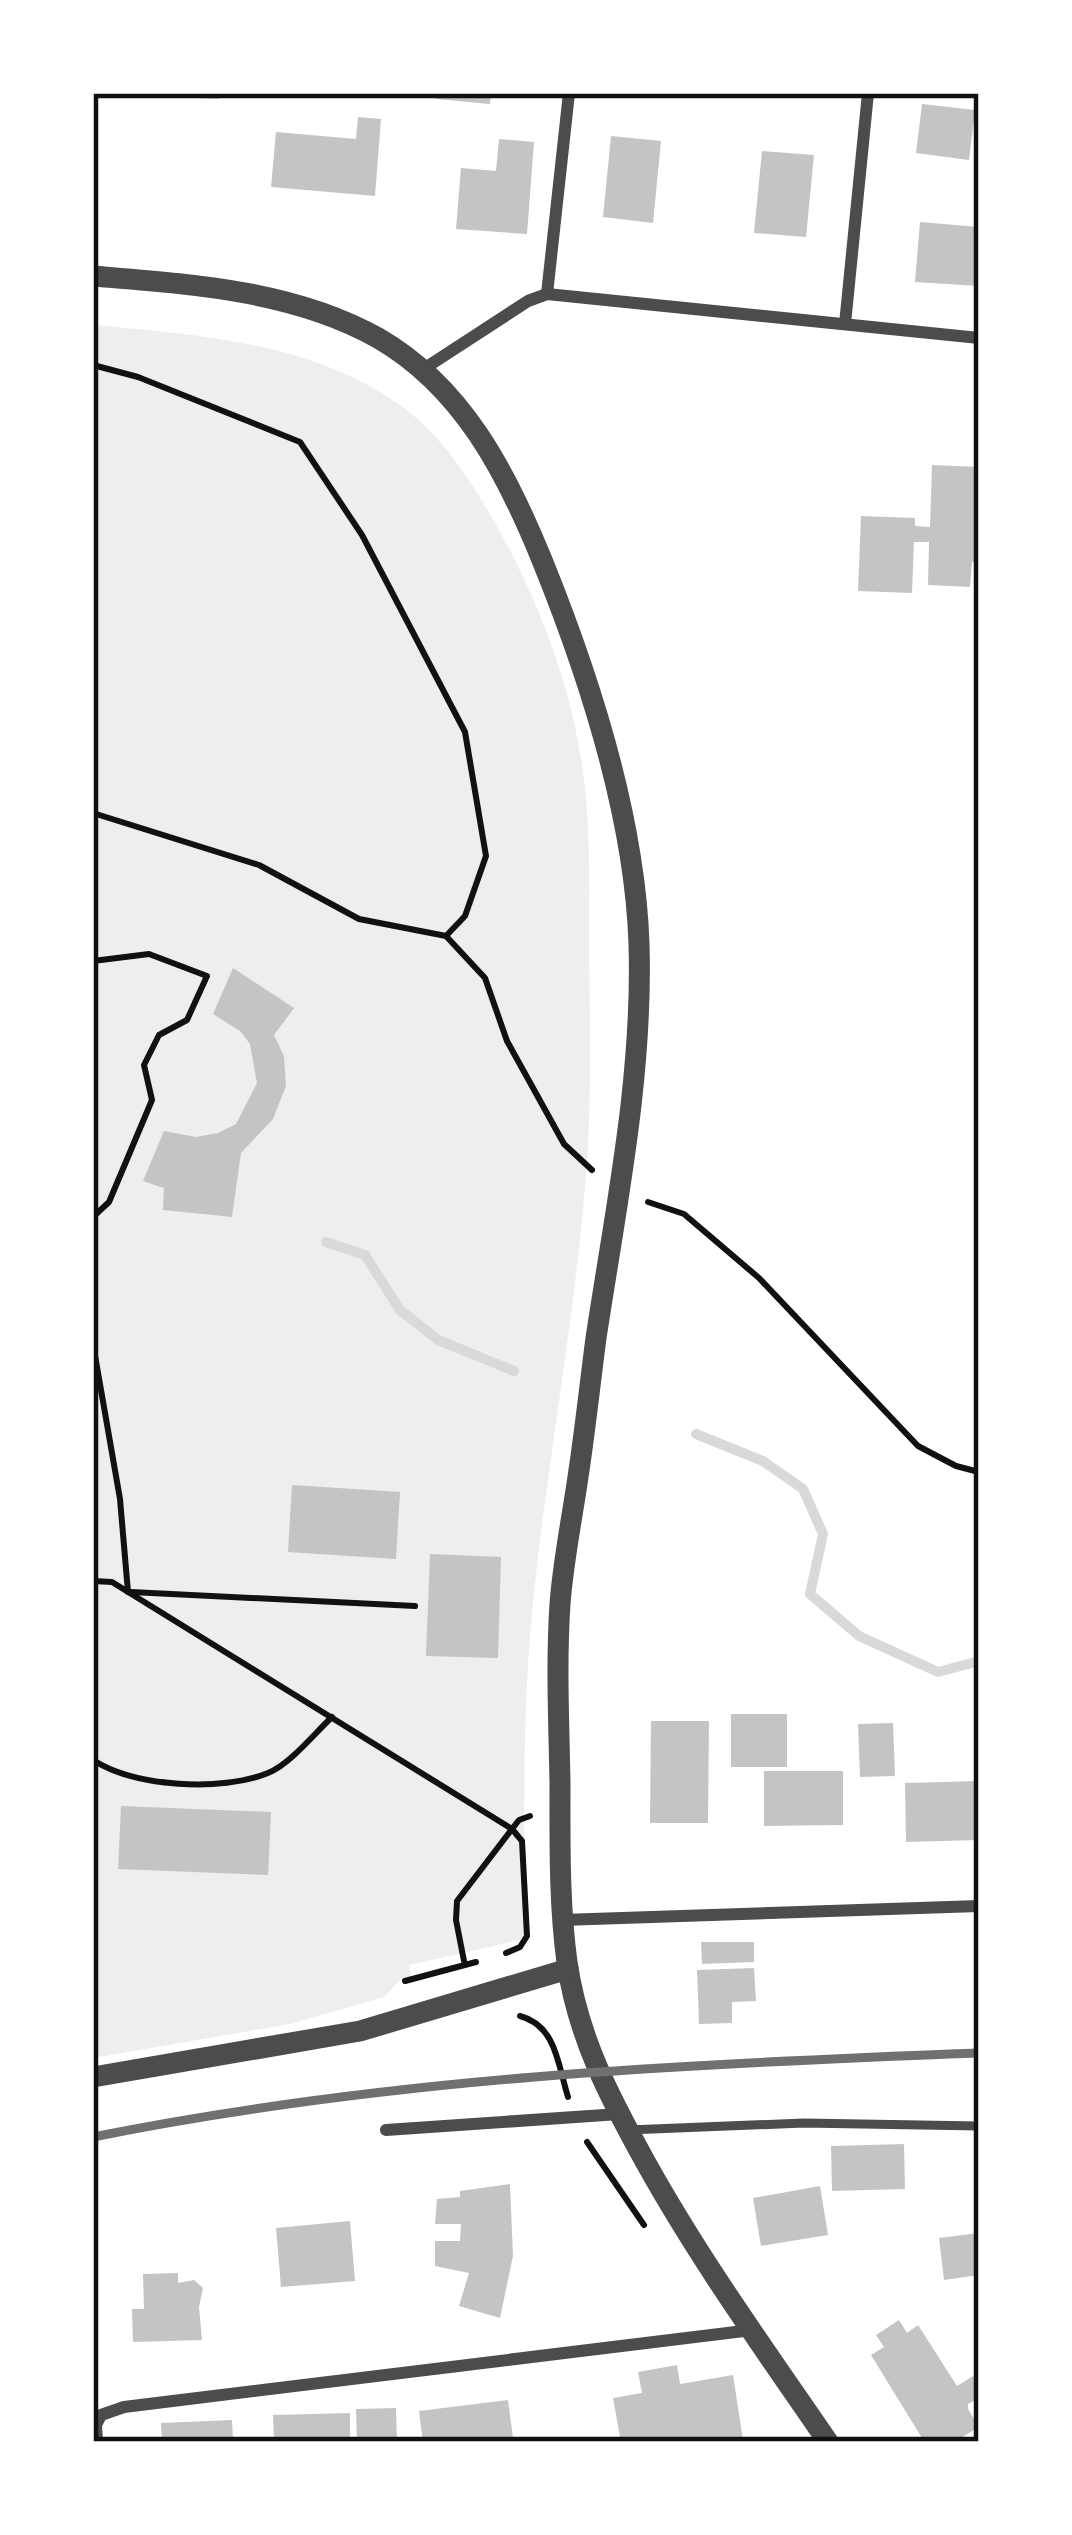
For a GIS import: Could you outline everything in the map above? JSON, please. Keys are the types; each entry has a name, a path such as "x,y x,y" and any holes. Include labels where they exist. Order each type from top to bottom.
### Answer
{"street":[{"path":"547,294 569,93"},
{"path":"845,325 868,93"},
{"path":"93,276 174,283 309,309 382,340 449,395 502,470 562,611 601,735 630,861 639,943 636,1068 560,1603 562,1920 568,1969 595,2071 623,2122 682,2227 828,2442"},
{"path":"422,370 528,301 547,294 979,338"},
{"path":"562,1920 979,1906"},
{"path":"93,2077 361,2031 568,1969"},
{"path":"386,2130 623,2122"},
{"path":"97,2442 101,2415 124,2407 752,2330"}],"lane":[{"path":"623,2122 979,2126"}],"path":[{"path":"93,365 138,377 300,442 362,535 465,732 486,856 464,916 446,936"},
{"path":"93,813 259,865 359,919 446,936 484,978 507,1041 564,1144 619,1196 665,1206 700,1226 759,1278 918,1446 979,1472"},
{"path":"93,961 149,955 207,976 187,1019 159,1034 144,1065 152,1100 109,1202 93,1217"},
{"path":"93,1344 120,1499 128,1592"},
{"path":"93,1582 112,1582 512,1829 522,1841 527,1936 512,1952 498,1956"},
{"path":"128,1592 415,1606"},
{"path":"93,1760 115,1774 208,1786 271,1773 332,1717"},
{"path":"464,1961 457,1901 519,1820 532,1816"},
{"path":"405,1981 484,1960"}],"shaded area":[{"path":"93,325 215,338 294,355 332,369 404,408 445,448 468,479 528,588 572,715 588,824 590,1050 578,1256 531,1628 524,1939 409,1965 411,1977 400,1980 384,1997 290,2024 93,2058"}],"building":[{"path":"174,93 220,93 219,99 174,97"},
{"path":"436,93 491,93 490,104 436,99"},
{"path":"922,104 975,110 969,160 916,153"},
{"path":"358,117 381,119 375,196 271,187 276,132 356,139"},
{"path":"611,136 661,141 653,223 603,217"},
{"path":"499,139 534,142 527,234 456,229 461,168 496,171"},
{"path":"762,151 814,155 806,237 754,233"},
{"path":"920,222 979,227 979,286 915,282"},
{"path":"932,465 979,467 979,563 972,562 970,587 928,585 929,542 914,542 912,593 858,591 861,516 915,518 915,526 930,527"},
{"path":"233,968 294,1008 274,1035 284,1056 286,1086 273,1119 241,1153 232,1217 163,1210 164,1188 143,1181 164,1131 196,1137 236,1124 257,1083 250,1044 240,1031 213,1014"},
{"path":"292,1485 400,1492 396,1559 288,1552"},
{"path":"430,1554 501,1557 498,1658 426,1656"},
{"path":"731,1714 787,1714 787,1767 731,1767"},
{"path":"651,1721 709,1721 708,1823 650,1823"},
{"path":"893,1723 895,1776 860,1777 858,1724"},
{"path":"764,1771 843,1771 843,1825 764,1826"},
{"path":"979,1781 979,1840 906,1842 905,1783"},
{"path":"121,1806 271,1812 268,1875 118,1869"},
{"path":"701,1942 754,1942 754,1962 702,1964"},
{"path":"754,1968 756,2001 732,2002 732,2023 699,2024 697,1970"},
{"path":"904,2144 905,2189 832,2191 831,2146"},
{"path":"510,2184 513,2256 500,2318 459,2306 469,2273 435,2266 435,2241 460,2241 461,2224 435,2224 437,2199"},
{"path":"820,2186 828,2235 761,2246 753,2198"},
{"path":"350,2221 355,2281 281,2287 276,2228"},
{"path":"979,2233 979,2275 944,2280 939,2238"},
{"path":"178,2273 178,2283 194,2280 203,2288 199,2307 202,2340 133,2342 132,2309 144,2309 143,2274"},
{"path":"899,2320 907,2333 918,2325 957,2386 973,2376 979,2385 979,2398 968,2409 979,2427 954,2442 922,2438 871,2355 884,2347 876,2335"},
{"path":"677,2365 680,2384 733,2375 743,2440 621,2442 613,2398 642,2393 638,2372"},
{"path":"508,2400 513,2438 423,2442 419,2411"},
{"path":"396,2408 397,2442 357,2442 356,2409"},
{"path":"350,2413 350,2442 274,2442 273,2415"},
{"path":"232,2420 233,2442 162,2442 161,2423"}],"waterway":[{"path":"326,1242 365,1255 400,1310 438,1340 514,1371"},
{"path":"696,1434 763,1461 803,1489 823,1534 810,1594 859,1636 938,1672 979,1661"}],"railway":[{"path":"93,2137 424,2087 756,2062 979,2053"}]}
